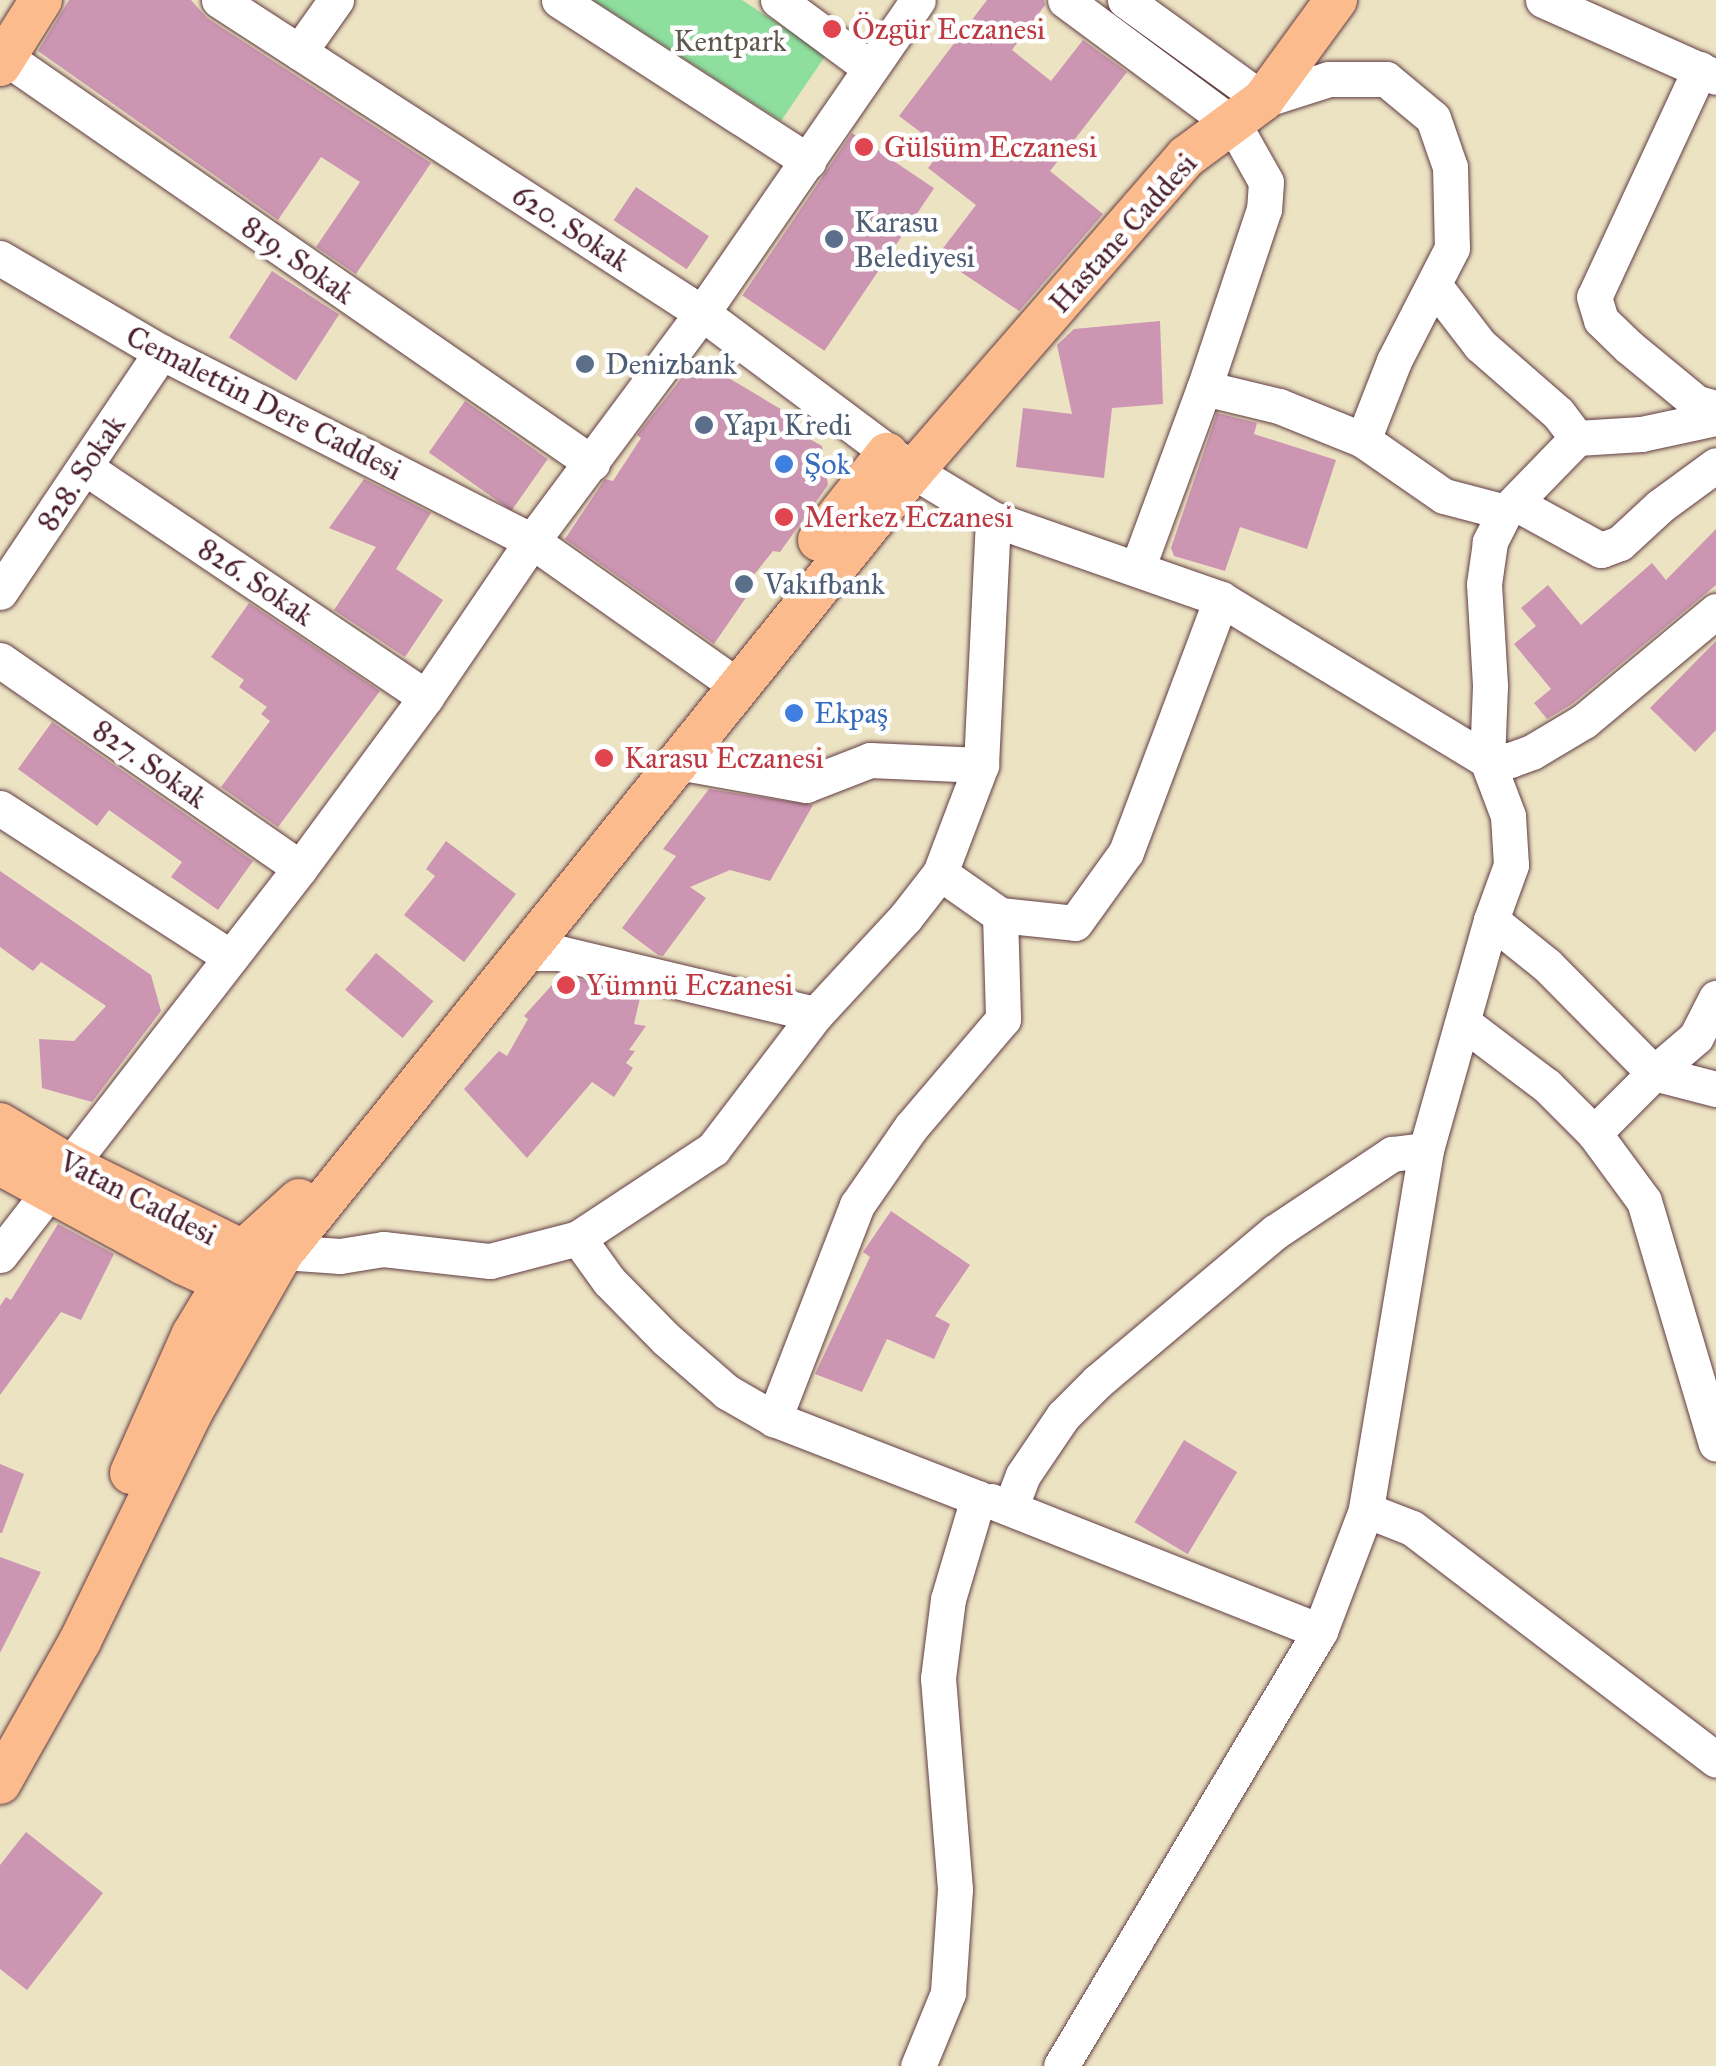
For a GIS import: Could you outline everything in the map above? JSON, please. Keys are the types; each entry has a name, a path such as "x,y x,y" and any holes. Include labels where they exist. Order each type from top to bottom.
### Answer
{"main road":[{"path":"3,61 40,0"},
{"name":"Hastane Caddesi","path":"727,678 900,462 1186,157 1249,113 1336,0"},
{"path":"0,1732 28,1690 193,1334 528,953 678,762 727,678"},
{"path":"0,1783 80,1642 191,1413 252,1271 304,1196 727,678"},
{"name":"Vatan Caddesi","path":"0,1124 56,1177"},
{"name":"Vatan Caddesi","path":"0,1164 56,1177 252,1271"}],"street":[{"name":"620. Sokak","path":"219,0 702,313 900,462 993,519 1138,566 1221,599 1487,760"},
{"path":"299,52 336,0"},
{"path":"559,0 808,161"},
{"path":"778,0 869,67"},
{"path":"0,1256 56,1177 300,868 426,697 532,541 702,313 918,0"},
{"path":"1065,0 1249,113"},
{"path":"1125,0 1249,113 1266,182 1264,208 1204,388 1138,566"},
{"path":"1543,0 1708,73 1594,298 1601,320 1629,348 1697,403 1716,408"},
{"name":"819. Sokak","path":"3,61 592,464"},
{"path":"1249,113 1330,79 1386,79 1433,118 1450,166 1452,248 1394,361 1363,440"},
{"name":"Cemalettin Dere Caddesi","path":"0,258 161,352 532,541 727,678"},
{"path":"1434,285 1480,345 1558,413 1577,438"},
{"name":"828. Sokak","path":"0,592 161,352"},
{"path":"1204,388 1278,406 1363,440 1444,496 1510,507 1601,550 1620,543 1660,506 1716,465"},
{"path":"1061,2066 1320,1631 1366,1510 1426,1150 1465,1024 1491,920 1512,865 1508,816 1487,760 1490,686 1484,584 1490,542 1510,507 1577,438 1642,434 1716,418"},
{"name":"826. Sokak","path":"86,468 426,697"},
{"path":"252,1271 383,1248 490,1261 578,1238 713,1149 816,1014 940,874 981,765 993,519"},
{"path":"940,874 1000,915 1075,923 1126,852 1221,599"},
{"path":"1487,760 1510,760 1532,752 1584,721 1716,610"},
{"name":"827. Sokak","path":"0,660 300,868"},
{"path":"678,762 806,786 870,760 981,765"},
{"path":"0,808 230,957"},
{"path":"774,1419 857,1205 911,1127 1003,1019 1000,915"},
{"path":"1491,920 1547,965 1654,1073 1716,1089"},
{"path":"528,953 560,952 816,1014"},
{"path":"1594,1132 1696,1038 1716,998"},
{"path":"1465,1024 1547,1086 1594,1132 1644,1200 1716,1444"},
{"path":"918,2066 948,1993 954,1889 938,1678 948,1599 995,1502 1023,1475 1063,1416 1098,1380 1275,1232 1392,1154 1426,1150"},
{"path":"578,1238 608,1281 666,1339 727,1392 774,1419 1320,1631"},
{"path":"1366,1510 1412,1528 1716,1760"}],"green space":[{"name":"Kentpark","path":"593,0 742,0 826,55 781,121"}],"building":[{"path":"69,0 191,0 207,18 431,163 356,274 316,247 360,182 321,157 278,220 38,51"},
{"path":"987,0 1044,0 1045,5 1012,50 1051,81 1083,40 1127,72 1050,171 1103,214 1019,311 937,256 976,205 928,168 943,149 899,116"},
{"name":"Karasu Belediyesi","path":"852,133 934,188 824,351 742,295"},
{"path":"636,187 709,236 687,269 614,220"},
{"path":"272,271 339,315 296,381 229,337"},
{"path":"1160,321 1163,404 1112,408 1104,478 1016,467 1023,408 1072,414 1057,345 1074,329"},
{"path":"722,374 794,417 789,427 822,446 828,485 780,552 773,551 753,576 758,580 714,644 565,539 605,479 613,481 641,438 637,435 684,375"},
{"path":"465,401 548,459 512,511 429,453"},
{"path":"1217,413 1257,423 1254,434 1336,460 1307,549 1240,527 1225,571 1174,556 1171,548"},
{"path":"364,479 431,513 396,569 443,600 405,657 334,610 376,547 329,528"},
{"path":"1716,529 1716,585 1572,704 1547,719 1534,703 1551,689 1514,644 1536,626 1521,608 1548,585 1581,625 1652,563 1666,580"},
{"path":"249,603 380,691 278,827 221,787 270,721 261,714 267,707 239,687 244,680 211,657"},
{"path":"1716,641 1716,730 1695,752 1650,708"},
{"path":"52,722 253,861 218,910 171,877 182,862 109,810 97,826 18,769"},
{"path":"709,789 813,805 770,881 730,870 690,887 706,898 663,956 658,955 622,928 676,856 663,849"},
{"path":"446,841 516,894 464,962 404,915 435,876 426,869"},
{"path":"0,871 151,975 161,1011 92,1102 42,1088 39,1039 74,1041 106,1006 41,962 33,971 0,947"},
{"path":"376,953 433,1001 403,1038 345,990"},
{"path":"561,975 641,994 634,1024 646,1026 629,1050 635,1051 626,1063 633,1068 614,1097 592,1082 527,1158 464,1089 499,1051 507,1056 528,1019 524,1016"},
{"path":"891,1211 970,1265 935,1316 950,1324 934,1359 887,1339 862,1392 815,1374 870,1257 863,1252"},
{"path":"58,1224 114,1254 81,1320 61,1312 0,1395 0,1306 6,1297 11,1300"},
{"path":"1184,1440 1237,1472 1188,1554 1135,1522"},
{"path":"0,1464 24,1474 2,1533 0,1533"},
{"path":"0,1557 41,1572 0,1653"},
{"path":"26,1832 103,1893 27,1990 0,1969 0,1865"}],"place":[{"name":"Özgür Eczanesi","path":"832,29"},
{"name":"Gülsüm Eczanesi","path":"864,147"},
{"name":"Karasu Belediyesi","path":"834,239"},
{"name":"Denizbank","path":"585,364"},
{"name":"Yapı Kredi","path":"704,425"},
{"name":"Şok","path":"784,464"},
{"name":"Merkez Eczanesi","path":"784,517"},
{"name":"Vakıfbank","path":"744,584"},
{"name":"Ekpaş","path":"794,713"},
{"name":"Karasu Eczanesi","path":"604,758"},
{"name":"Yümnü Eczanesi","path":"566,985"}]}
